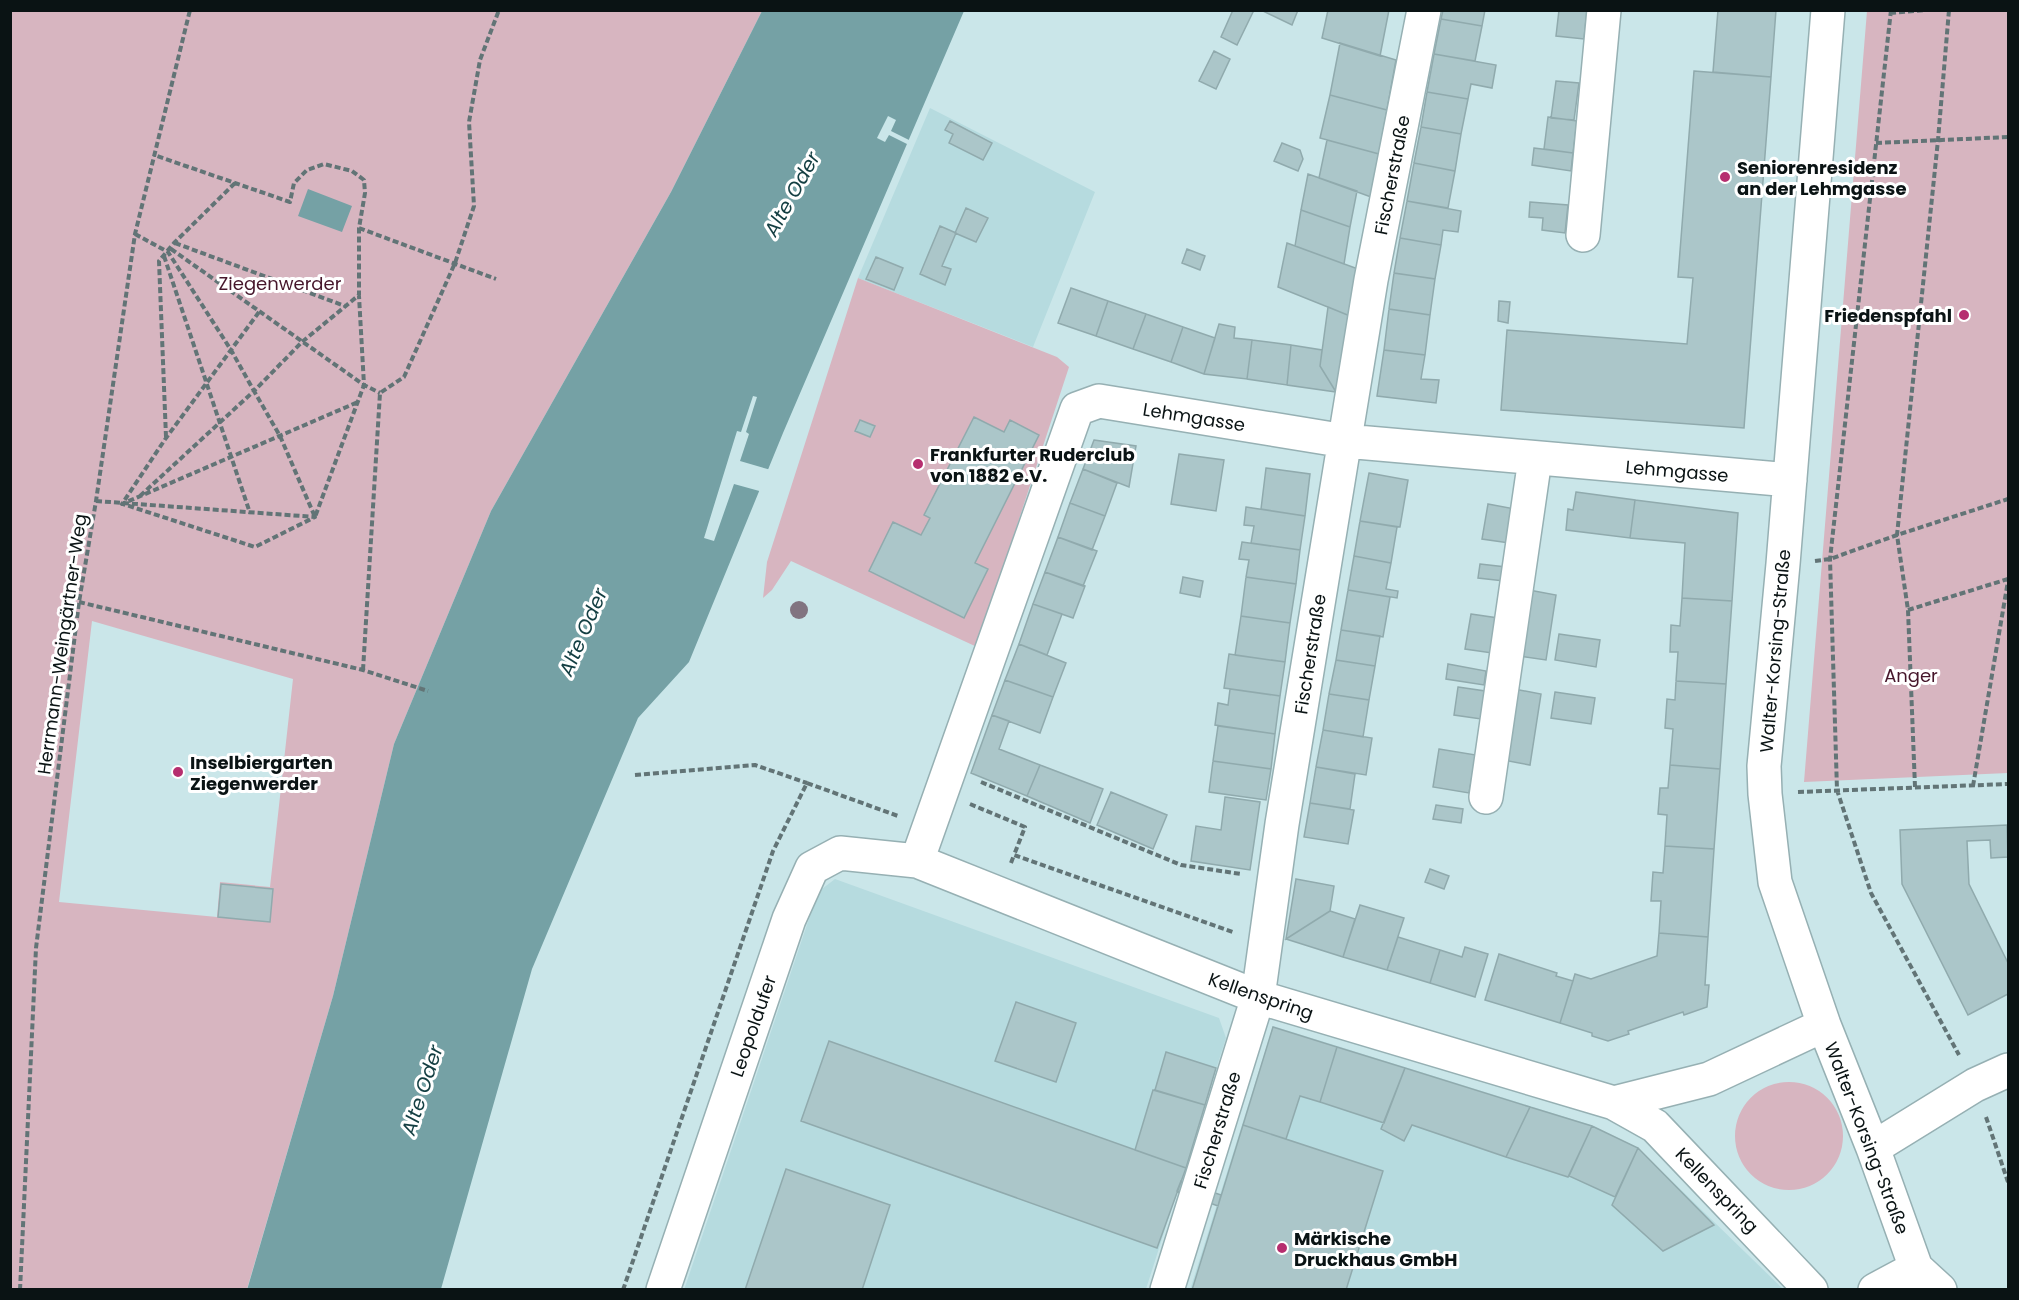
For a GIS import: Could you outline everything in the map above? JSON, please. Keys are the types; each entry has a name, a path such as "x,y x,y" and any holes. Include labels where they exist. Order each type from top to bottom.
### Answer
{"street":[{"name":"Fischerstraße","path":"1167,1290 1257,998 1274,878 1371,280 1424,10"},
{"path":"1582,235 1604,10"},
{"name":"Walter-Korsing-Straße","path":"1828,10 1764,766 1765,794 1775,882 1824,1025 1873,1148 1916,1268"},
{"name":"Lehmgasse","path":"917,861 1077,409 1098,401 1345,441 1790,480"},
{"path":"1486,797 1535,459"},
{"name":"Leopoldufer","path":"663,1290 789,919 812,868 840,853 917,861"},
{"name":"Kellenspring","path":"917,861 1257,998 1614,1103 1655,1126 1811,1290"},
{"path":"1614,1103 1709,1079 1824,1025"},
{"path":"1873,1148 1976,1085 2008,1070"},
{"path":"1875,1290 1916,1268 1940,1290"}],"path":[{"name":"Herrmann-Weingärtner-Weg","path":"20,1290 36,948 79,602 135,234 189,10"},
{"path":"380,393 404,377 455,263 474,206 469,122 480,60 499,10"},
{"path":"1927,10 1890,12 1830,559 1837,790 1871,892 1976,1085 2008,1182"},
{"path":"1916,787 1908,610 1897,535 1938,140 1949,10"},
{"path":"1876,144 2008,136"},
{"path":"122,504 255,547 315,517 364,386 359,296 359,228 365,192 364,180 352,171 324,164 307,171 294,183 290,202 154,155"},
{"path":"166,438 159,261 174,243 236,182"},
{"path":"359,228 496,279"},
{"path":"135,234 167,252 259,312 364,386 380,393"},
{"path":"174,243 345,306"},
{"path":"167,252 231,350 280,436 315,517"},
{"path":"167,252 250,513"},
{"path":"140,496 254,391 302,342 359,296"},
{"path":"122,504 166,438 259,312"},
{"path":"363,670 380,393"},
{"path":"122,504 358,401"},
{"path":"1830,559 2008,500"},
{"path":"96,501 315,517"},
{"path":"1908,610 2008,580 1973,786"},
{"path":"79,602 363,670 428,691"},
{"path":"635,775 755,765 807,783"},
{"path":"945,780 1025,827 998,894"},
{"path":"945,780 1181,866 1274,878"},
{"path":"1765,794 2008,784"},
{"path":"1014,855 1265,944"}],"shaded area":[{"path":"930,108 1095,192 1033,347 858,278"},
{"path":"835,879 1219,1018 1226,1038 1146,1289 684,1290 818,892"},
{"path":"1273,1026 1591,1125 1637,1147 1783,1289 1190,1290"}],"green space":[{"name":"Ziegenwerder","path":"10,11 762,11 671,192 491,511 394,744 333,996 247,1289 11,1289","holes":["92,621 293,679 270,887 220,882 217,917 59,902"]},
{"name":"Anger","path":"1867,11 2008,11 2008,773 1804,782"},
{"name":"Frankfurter Ruderclub von 1882 e.V.","path":"858,278 1057,357 1069,367 977,647 791,561 772,590 763,598 767,562"},
{"path":"1789,1082 1810,1086 1827,1098 1839,1115 1843,1136 1839,1157 1827,1174 1810,1186 1789,1190 1768,1186 1751,1174 1739,1157 1735,1136 1739,1115 1751,1098 1768,1086"}],"water":[{"name":"Alte Oder","path":"762,11 964,11 783,433 689,662 638,718 532,969 441,1289 247,1290 333,996 394,744 491,511 671,192"},
{"path":"308,189 352,206 342,232 298,216"}],"pier":[{"path":"888,116 896,120 891,131 911,141 909,145 889,135 885,142 877,138"},
{"path":"753,396 757,397 740,461 771,470 763,492 734,484 714,541 704,538 737,431 741,432"}],"building":[{"path":"1233,10 1254,10 1237,45 1221,37"},
{"path":"1261,10 1298,10 1292,25"},
{"path":"1328,10 1389,10 1380,56 1322,38"},
{"path":"1443,10 1485,10 1482,26 1441,19"},
{"path":"1559,10 1587,10 1584,39 1556,36"},
{"path":"1718,10 1776,10 1771,77 1713,72"},
{"path":"1441,19 1482,26 1475,61 1434,54"},
{"path":"1340,43 1396,60 1387,110 1330,95"},
{"path":"1214,51 1230,59 1216,89 1199,81"},
{"path":"1434,54 1496,65 1492,88 1471,84 1468,99 1427,92"},
{"name":"Seniorenresidenz an der Lehmgasse","path":"1694,71 1771,77 1744,428 1501,410 1507,330 1687,344 1693,278 1678,277"},
{"path":"1556,81 1579,83 1574,120 1551,118"},
{"path":"1427,92 1468,99 1461,134 1421,127"},
{"path":"1330,95 1387,110 1379,154 1320,138"},
{"path":"1548,117 1577,121 1573,153 1544,149"},
{"path":"950,121 992,143 983,160 949,143 953,134 945,130"},
{"path":"1421,127 1461,134 1455,171 1414,163"},
{"path":"1327,140 1379,154 1371,197 1319,178"},
{"path":"1282,143 1300,150 1303,159 1298,171 1274,161"},
{"path":"1534,148 1573,153 1571,171 1532,165"},
{"path":"1414,163 1455,171 1448,208 1407,201"},
{"path":"1308,174 1357,191 1350,227 1301,210"},
{"path":"1407,201 1461,211 1458,232 1443,230 1441,245 1400,238"},
{"path":"1530,202 1568,205 1565,233 1542,230 1543,218 1529,217"},
{"path":"966,208 988,218 976,242 955,233"},
{"path":"1301,210 1350,227 1344,264 1295,246"},
{"path":"940,226 956,233 942,266 951,269 945,285 920,274"},
{"path":"1400,238 1441,245 1435,279 1394,273"},
{"path":"1287,243 1358,269 1350,316 1278,287"},
{"path":"1187,249 1205,256 1200,270 1182,263"},
{"path":"876,257 903,268 894,290 866,279"},
{"path":"1394,273 1435,279 1430,315 1389,309"},
{"path":"1071,288 1108,301 1096,336 1058,323"},
{"path":"1108,301 1146,314 1133,349 1096,336"},
{"path":"1499,301 1510,302 1508,323 1498,321"},
{"path":"1328,307 1350,316 1336,392 1320,366"},
{"path":"1389,309 1430,315 1425,355 1384,350"},
{"path":"1146,314 1183,327 1171,362 1133,349"},
{"path":"1219,324 1235,327 1234,338 1252,340 1247,379 1204,374"},
{"path":"1183,327 1215,338 1204,374 1171,362"},
{"path":"1252,340 1291,345 1287,385 1247,379"},
{"path":"1291,345 1322,350 1320,366 1336,392 1287,385"},
{"path":"1384,350 1425,355 1421,379 1439,380 1436,403 1377,396"},
{"path":"974,417 1004,432 1010,420 1039,435 975,563 988,569 964,618 869,571 893,522 921,535 930,518 924,515"},
{"path":"860,420 875,426 870,437 855,431"},
{"path":"1094,440 1136,446 1129,487 1083,469"},
{"path":"1179,454 1224,460 1216,511 1171,504"},
{"path":"1266,468 1310,474 1305,516 1261,509"},
{"path":"1083,469 1117,483 1105,516 1070,503"},
{"path":"1369,473 1408,480 1400,527 1360,521"},
{"path":"1576,492 1635,500 1630,538 1566,530 1568,509 1573,510"},
{"path":"1635,500 1738,513 1732,601 1682,598 1685,543 1630,538"},
{"path":"1070,503 1105,516 1092,550 1058,537"},
{"path":"1488,504 1515,509 1509,543 1482,539"},
{"path":"1246,507 1305,516 1300,550 1251,543 1254,526 1244,525"},
{"path":"1360,521 1397,527 1391,563 1354,556"},
{"path":"1058,537 1097,551 1083,586 1045,572"},
{"path":"1242,542 1300,550 1296,584 1246,577 1249,560 1239,559"},
{"path":"1354,556 1391,563 1386,589 1398,591 1397,598 1348,590"},
{"path":"1480,564 1506,567 1504,581 1478,578"},
{"path":"1045,572 1085,586 1073,618 1033,604"},
{"path":"1183,577 1203,581 1200,597 1180,593"},
{"path":"1246,577 1296,584 1290,623 1241,616"},
{"path":"1348,590 1390,597 1383,637 1341,630"},
{"path":"1529,590 1556,595 1546,660 1519,656"},
{"path":"1682,598 1732,601 1726,684 1676,681 1678,652 1670,652 1671,625 1680,626"},
{"path":"1033,604 1062,614 1047,655 1019,644"},
{"path":"1471,614 1498,618 1492,653 1465,649"},
{"path":"1241,616 1290,623 1285,662 1235,655"},
{"path":"1341,630 1380,636 1375,666 1336,660"},
{"path":"1559,634 1600,640 1596,667 1555,660"},
{"path":"1019,644 1066,663 1053,697 1005,680"},
{"path":"1229,654 1285,662 1280,696 1224,688"},
{"path":"1336,660 1375,666 1369,700 1329,694"},
{"path":"1448,664 1486,671 1484,685 1446,679"},
{"path":"1005,680 1053,697 1040,733 992,715"},
{"path":"1676,681 1726,684 1720,769 1670,765 1673,729 1665,728 1667,699 1675,700"},
{"path":"1458,687 1485,691 1481,719 1454,715"},
{"path":"1230,689 1280,696 1275,734 1215,725 1218,703 1228,705"},
{"path":"1514,689 1541,694 1530,765 1503,760"},
{"path":"1555,692 1595,698 1591,724 1551,718"},
{"path":"1329,694 1369,700 1363,737 1323,730"},
{"path":"992,715 1009,721 999,749 1040,765 1027,796 971,773"},
{"path":"1218,726 1275,734 1271,769 1213,761"},
{"path":"1323,730 1372,738 1366,775 1316,767"},
{"path":"1439,749 1476,755 1469,793 1433,787"},
{"path":"1213,761 1271,769 1266,800 1209,792"},
{"path":"1040,765 1103,789 1090,823 1027,796"},
{"path":"1670,765 1720,769 1714,849 1665,846 1667,815 1658,814 1660,788 1668,788"},
{"path":"1316,767 1355,774 1350,809 1310,803"},
{"path":"1111,792 1167,815 1153,849 1097,825"},
{"path":"1225,797 1260,802 1250,870 1191,861 1196,826 1221,830"},
{"path":"1310,803 1354,810 1348,844 1304,837"},
{"path":"1436,805 1463,809 1461,823 1433,819"},
{"path":"2007,825 2008,857 1991,858 1990,840 1967,841 1969,884 2008,963 2008,994 1968,1015 1902,884 1900,830"},
{"path":"1665,846 1714,849 1708,937 1659,933 1661,901 1651,901 1653,872 1663,873"},
{"path":"1430,869 1449,876 1444,889 1425,882"},
{"path":"1296,879 1334,886 1330,911 1286,939"},
{"path":"221,884 273,889 270,922 218,917"},
{"path":"1360,905 1404,918 1387,970 1343,957"},
{"path":"1330,911 1355,919 1343,957 1286,939"},
{"path":"1659,933 1708,937 1705,985 1709,985 1707,1007 1684,1015 1683,1012 1628,1031 1629,1034 1608,1041 1592,1036 1592,1033 1560,1023 1575,974 1591,979 1657,956"},
{"path":"1398,937 1440,950 1430,983 1387,970"},
{"path":"1465,947 1488,954 1475,997 1430,983 1440,950 1462,957"},
{"path":"1499,954 1557,973 1556,976 1573,981 1560,1023 1485,1000"},
{"path":"1016,1002 1076,1023 1056,1082 995,1061"},
{"path":"1273,1027 1337,1047 1320,1102 1300,1096 1286,1139 1243,1125"},
{"path":"829,1041 1186,1168 1157,1248 801,1121"},
{"path":"1337,1047 1405,1068 1384,1123 1320,1102"},
{"path":"1166,1052 1216,1068 1205,1105 1155,1090"},
{"path":"1405,1068 1530,1107 1506,1157 1412,1125 1404,1141 1381,1129"},
{"path":"1153,1090 1205,1105 1186,1168 1135,1150"},
{"path":"1530,1107 1592,1126 1568,1177 1506,1157"},
{"name":"Märkische Druckhaus GmbH","path":"1243,1125 1383,1171 1346,1290 1192,1290"},
{"path":"1592,1126 1638,1148 1615,1197 1569,1176"},
{"path":"1638,1148 1714,1225 1663,1251 1612,1205"},
{"path":"786,1169 890,1205 862,1290 745,1290"},
{"path":"1181,1181 1221,1195 1218,1206 1177,1191"}],"place":[{"name":"Seniorenresidenz an der Lehmgasse","path":"1725,177"},
{"name":"Friedenspfahl","path":"1964,315"},
{"name":"Frankfurter Ruderclub von 1882 e.V.","path":"918,464"},
{"name":"Inselbiergarten Ziegenwerder","path":"178,772"},
{"name":"Märkische Druckhaus GmbH","path":"1282,1248"}]}
